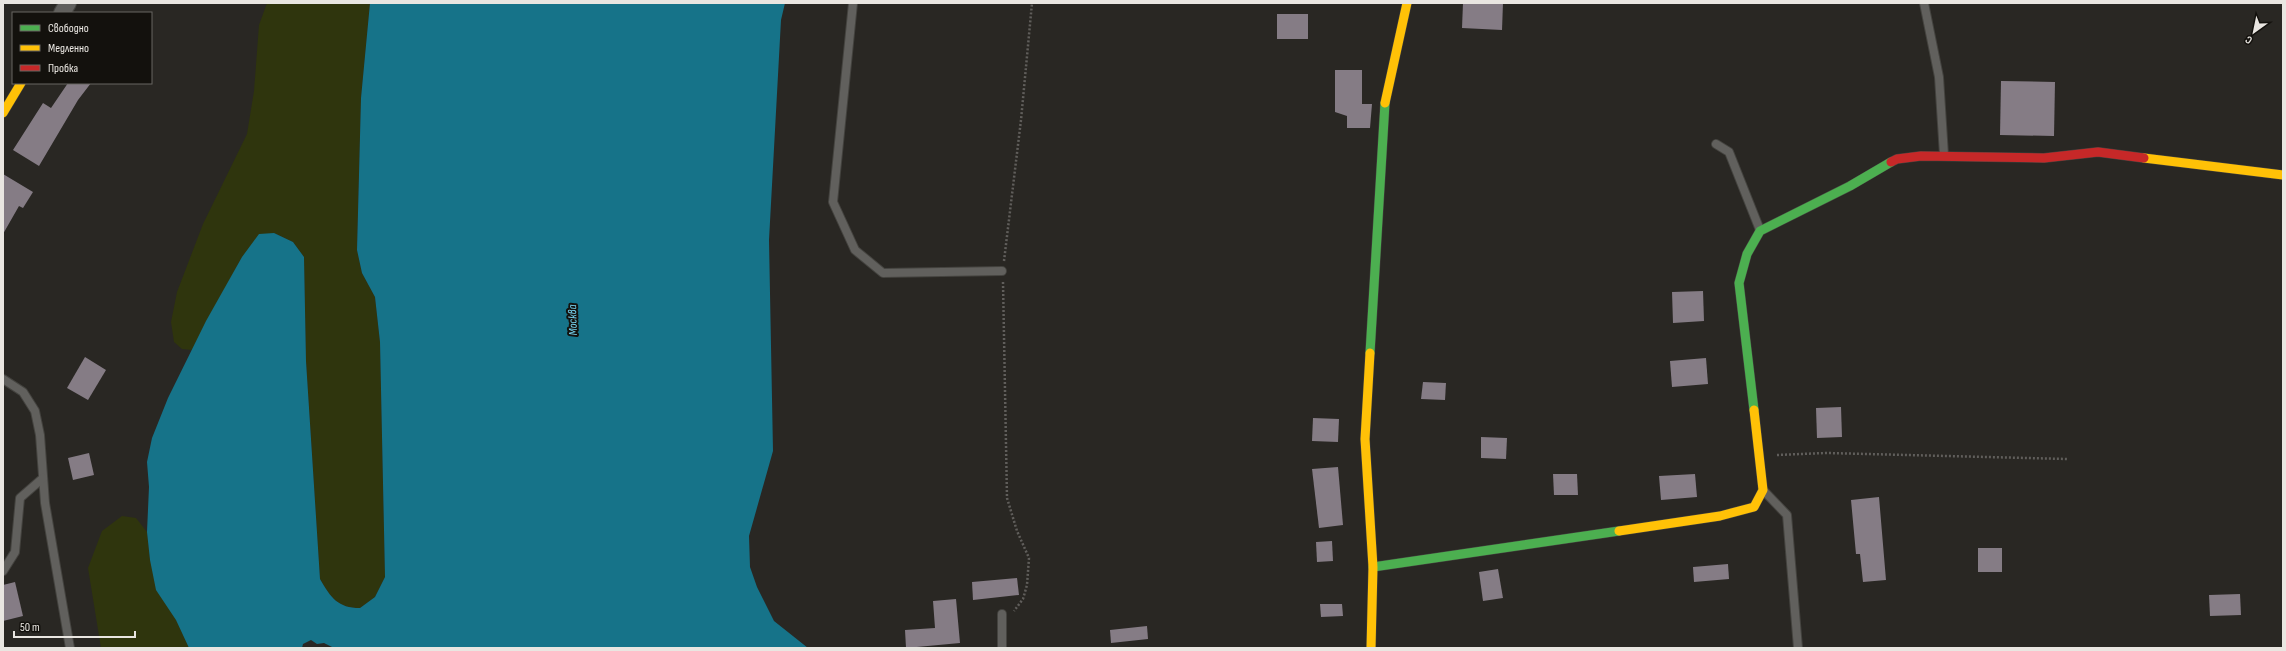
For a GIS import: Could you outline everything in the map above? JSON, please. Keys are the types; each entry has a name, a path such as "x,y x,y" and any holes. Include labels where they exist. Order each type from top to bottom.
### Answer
{"street":[{"path":"63,12 68,3"},
{"path":"1371,648 1373,568 1365,439 1382,120 1407,3"},
{"path":"3,113 20,84"},
{"path":"1373,568 1720,516 1754,507 1763,490 1739,283 1747,254 1760,232 1850,186 1897,159 1944,157 2044,158 2098,152 2283,175"}],"lane":[{"path":"853,3 833,202 855,250 883,273 1002,271"},
{"path":"1924,3 1938,77 1944,157"},
{"path":"1716,144 1729,152 1760,232"},
{"path":"3,379 23,392 35,411 40,435 46,503 70,648"},
{"path":"3,571 15,552 20,498 43,478"},
{"path":"1763,490 1787,515 1798,648"},
{"path":"1002,614 1002,648"}],"path":[{"path":"1002,624 1023,599 1027,585 1029,558 1017,531 1008,498 1002,271 1021,120 1032,3"},
{"path":"1759,455 1826,453 2066,460"}],"green space":[{"path":"267,3 370,3 361,98 357,250 362,273 375,297 380,342 385,577 375,597 360,608 352,608 336,601 320,579 306,361 304,257 293,242 274,233 242,257 192,350 182,349 174,342 171,322 177,292 203,224 247,134 254,91 259,25"},
{"path":"122,516 136,518 147,532 150,560 189,648 101,648 88,568 102,531"}],"water":[{"name":"Москва","path":"370,3 785,3 781,20 769,240 773,451 749,536 750,567 757,587 774,621 808,648 334,648 324,643 317,644 311,640 303,644 302,648 189,648 176,620 156,590 150,560 147,532 149,487 147,462 152,438 168,398 206,321 242,257 259,234 274,233 293,242 304,257 306,361 320,579 336,601 352,608 360,608 375,597 385,577 380,342 375,297 362,273 357,250 361,98"}],"building":[{"path":"1463,3 1503,3 1502,30 1462,28"},
{"path":"1277,14 1308,14 1308,39 1277,39"},
{"path":"1335,70 1362,70 1362,104 1372,104 1370,128 1347,128 1347,116 1335,112"},
{"path":"2001,81 2055,82 2054,136 2000,135"},
{"path":"67,84 90,84 78,100 39,166 13,150 43,103 51,108"},
{"path":"3,174 33,192 23,208 19,206 3,234"},
{"path":"1703,291 1704,321 1673,323 1672,292"},
{"path":"85,357 106,370 88,400 67,388"},
{"path":"1706,358 1708,384 1672,387 1670,361"},
{"path":"1423,382 1446,383 1445,400 1421,399"},
{"path":"1841,407 1842,437 1817,438 1816,408"},
{"path":"1313,418 1339,419 1338,442 1312,441"},
{"path":"1481,437 1507,438 1506,459 1481,458"},
{"path":"89,453 94,475 73,480 68,458"},
{"path":"1338,467 1343,525 1319,528 1312,469"},
{"path":"1553,474 1577,474 1578,495 1554,495"},
{"path":"1695,474 1697,497 1661,500 1659,476"},
{"path":"1879,497 1886,580 1863,582 1860,554 1856,554 1851,500"},
{"path":"1332,541 1333,561 1317,562 1316,542"},
{"path":"1978,548 2002,548 2002,572 1978,572"},
{"path":"1728,564 1729,579 1694,582 1693,567"},
{"path":"1498,569 1503,598 1483,601 1479,572"},
{"path":"1017,578 1019,595 973,600 972,582"},
{"path":"15,582 23,616 3,621 3,585"},
{"path":"2240,594 2241,615 2210,616 2209,595"},
{"path":"956,599 960,643 906,648 905,630 935,628 933,601"},
{"path":"1320,604 1342,604 1343,616 1321,617"},
{"path":"1147,626 1148,639 1111,643 1110,630"}],"traffic: fast":[{"path":"1370,353 1385,103"},
{"path":"1754,410 1739,283 1747,254 1760,231 1850,186 1891,162"},
{"path":"1373,567 1619,531"}],"traffic: slow":[{"path":"1385,103 1407,3"},
{"path":"3,113 20,84"},
{"path":"2144,158 2283,175"},
{"path":"1370,353 1365,439 1373,567 1371,648"},
{"path":"1619,531 1720,516 1754,507 1763,490 1754,410"}],"traffic: jam":[{"path":"1891,162 1897,159 1921,156 2044,158 2098,152 2144,158"}]}
